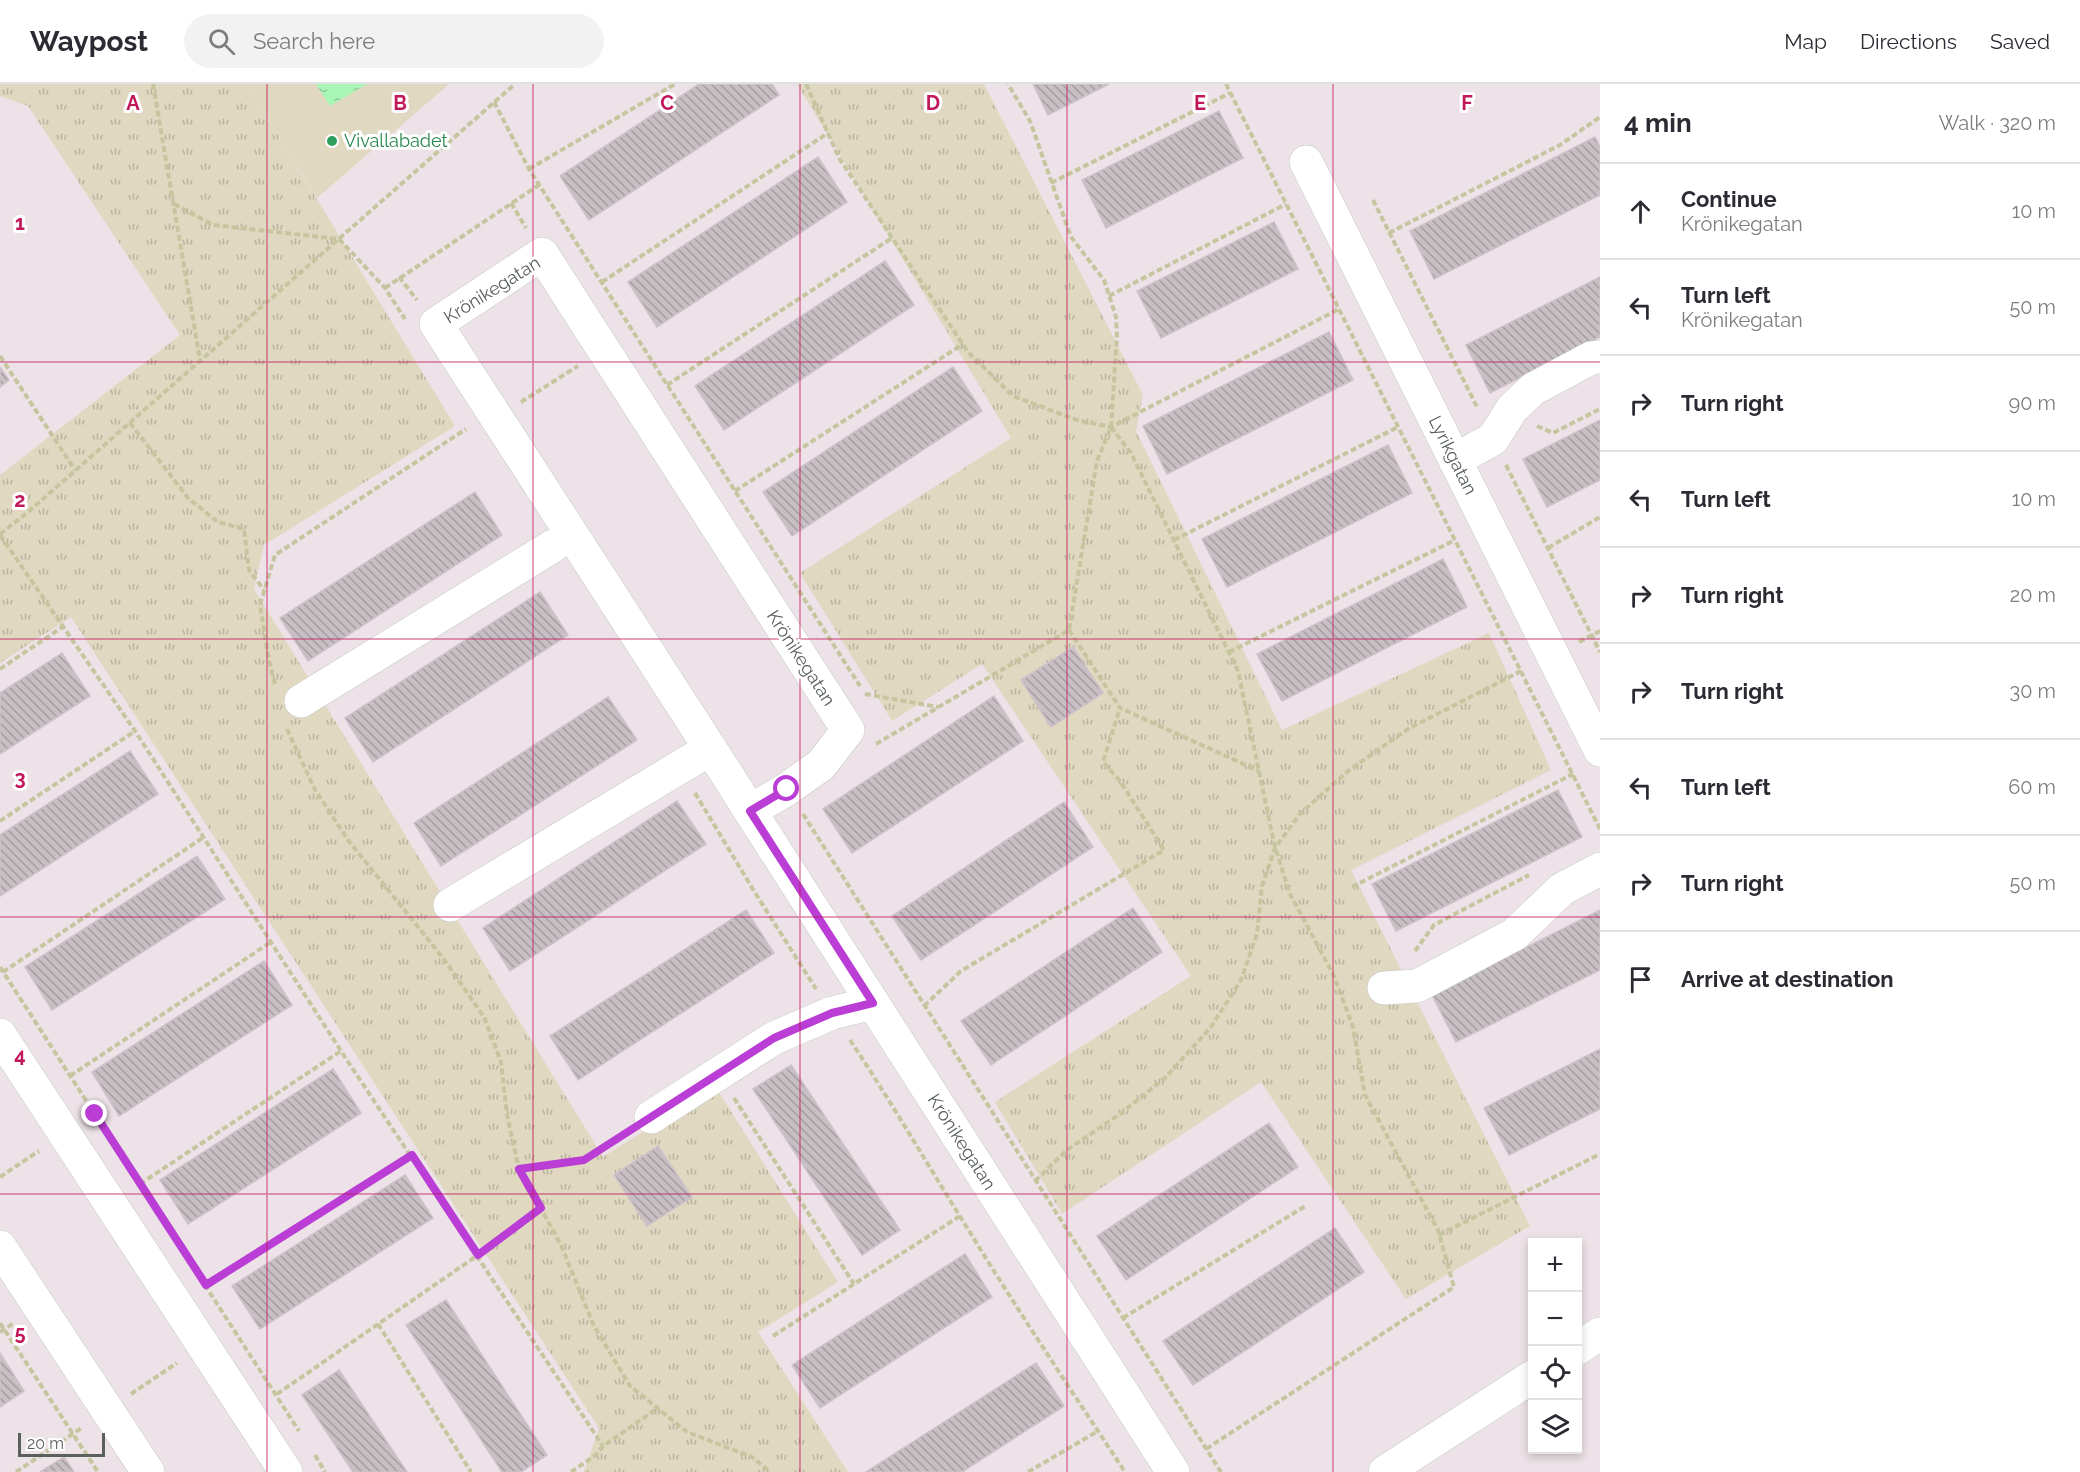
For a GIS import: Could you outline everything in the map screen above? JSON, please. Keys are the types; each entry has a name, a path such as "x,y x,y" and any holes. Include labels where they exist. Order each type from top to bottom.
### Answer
{"street":[{"name":"Lyrikgatan","path":"1306,162 1600,750"},
{"name":"Krönikegatan","path":"750,811 821,765 848,730 542,254 436,324 486,420 710,748 750,811 1173,1472"},
{"path":"1455,460 1493,439 1508,415 1533,388 1591,358 1600,357"},
{"path":"288,704 553,546"},
{"path":"450,905 710,748"},
{"path":"1384,988 1417,986 1515,934 1562,889 1600,869"},
{"path":"651,1117 774,1038 832,1013 873,1003"},
{"path":"0,1035 286,1472"},
{"path":"0,1247 147,1472"},
{"path":"1581,1346 1600,1334"},
{"path":"1385,1472 1528,1380"}],"path":[{"path":"153,84 200,360"},
{"path":"515,84 130,423 0,534 135,731 341,1051 603,1446"},
{"path":"529,169 675,84"},
{"path":"806,84 839,158 968,352 1013,396 1077,420 1110,427 1131,453 1238,671 1275,848 1289,892 1334,976 1353,1027 1365,1095 1438,1230 1454,1287 1206,1449"},
{"path":"1008,84 1030,121 1071,237 1104,280 1116,317 1117,336 1110,427 1097,461 1069,630 1120,708 1260,772"},
{"path":"1226,84 1600,829"},
{"path":"1052,183 1231,93"},
{"path":"1389,233 1560,145 1600,117"},
{"path":"602,282 828,133"},
{"path":"384,288 539,185"},
{"path":"174,204 213,225 339,239"},
{"path":"1109,296 1286,204"},
{"path":"667,385 892,238"},
{"path":"1110,427 1340,309"},
{"path":"633,332 486,420 275,555 260,605 269,661 288,704 288,731 314,788 348,840 443,958 484,1017 501,1062 507,1115 519,1169 561,1245 600,1336 630,1386 687,1432 752,1457 770,1472"},
{"path":"735,491 963,344"},
{"path":"0,356 75,470"},
{"path":"1508,415 1553,433 1600,409"},
{"path":"130,423 188,498 218,522 244,529 249,570 265,590"},
{"path":"1174,540 1398,427"},
{"path":"1548,548 1600,517"},
{"path":"1228,652 1455,540"},
{"path":"0,669 64,626"},
{"path":"873,746 1069,630"},
{"path":"1035,1181 1067,1150 1120,1114 1165,1078 1211,1028 1241,980 1257,934 1262,886 1275,848 1300,814 1348,771 1408,729 1600,631"},
{"path":"865,694 938,707"},
{"path":"924,1006 961,971 1164,849 1120,782 1103,762 1120,708"},
{"path":"0,821 135,731"},
{"path":"1352,887 1573,774"},
{"path":"787,789 1221,1472"},
{"path":"204,837 2,970 301,1433"},
{"path":"1415,952 1434,925 1532,874"},
{"path":"70,1076 271,942"},
{"path":"140,1184 341,1051"},
{"path":"718,1074 854,1284"},
{"path":"519,1169 584,1160 651,1117"},
{"path":"1439,1235 1600,1154"},
{"path":"206,1285 412,1155"},
{"path":"1123,1318 1307,1205"},
{"path":"277,1394 478,1255 541,1208"},
{"path":"773,1336 960,1216"},
{"path":"0,1323 98,1472"},
{"path":"378,1324 471,1472"},
{"path":"16,1472 232,1325"},
{"path":"571,1472 596,1455 603,1446 658,1408"},
{"path":"1028,1472 1098,1431"},
{"path":"313,1453 325,1472"}],"green space":[{"path":"0,84 247,84 455,426 264,545 254,589 603,1157 715,1086 838,1282 758,1332 848,1472 584,1472 599,1428 71,617 0,663 0,475 180,335 28,106 0,96"},
{"name":"Vivallabadet","path":"247,84 449,84 317,198"},
{"path":"797,84 984,84 1143,395 1136,431 1282,730 1489,633 1551,770 1351,870 1530,1226 1406,1299 1261,1082 1062,1214 995,1102 1191,976 982,664 892,721 800,573 1011,438"}],"water":[{"path":"316,84 367,84 330,106"}],"building":[{"path":"699,84 772,84 779,95 589,220 560,176"},
{"path":"1033,84 1109,84 1048,115"},
{"path":"1219,111 1243,158 1106,228 1082,180"},
{"path":"1595,137 1600,147 1600,195 1434,279 1410,231"},
{"path":"818,157 847,202 657,327 628,282"},
{"path":"1274,222 1298,269 1161,338 1137,291"},
{"path":"885,261 914,305 724,430 695,386"},
{"path":"1600,277 1600,337 1490,393 1466,345"},
{"path":"1329,332 1353,380 1167,474 1143,426"},
{"path":"0,367 9,380 0,387"},
{"path":"953,367 982,411 792,536 763,492"},
{"path":"1600,420 1600,480 1547,507 1523,459"},
{"path":"1388,445 1412,493 1227,587 1202,539"},
{"path":"475,492 502,535 308,661 280,618"},
{"path":"1443,559 1467,607 1282,701 1257,654"},
{"path":"540,592 568,635 373,762 345,718"},
{"path":"1073,647 1103,693 1051,727 1021,680"},
{"path":"62,653 90,696 0,754 0,693"},
{"path":"994,696 1023,741 852,853 823,809"},
{"path":"608,697 637,740 441,866 414,823"},
{"path":"130,751 158,794 0,896 0,835"},
{"path":"1558,790 1582,837 1396,931 1372,884"},
{"path":"677,801 706,844 510,971 483,928"},
{"path":"1064,802 1093,847 921,960 892,916"},
{"path":"197,856 225,899 52,1010 25,967"},
{"path":"1133,908 1162,952 991,1065 961,1021"},
{"path":"746,910 774,953 578,1080 550,1036"},
{"path":"1600,910 1600,970 1456,1042 1432,995"},
{"path":"264,961 292,1005 119,1116 92,1072"},
{"path":"1600,1049 1600,1109 1509,1155 1484,1108"},
{"path":"791,1065 900,1230 862,1255 753,1089"},
{"path":"333,1069 361,1113 188,1224 160,1180"},
{"path":"1269,1123 1298,1167 1126,1280 1097,1236"},
{"path":"658,1146 692,1197 647,1226 614,1175"},
{"path":"405,1175 433,1218 260,1329 232,1286"},
{"path":"1335,1228 1364,1272 1193,1385 1163,1341"},
{"path":"965,1254 992,1297 820,1408 792,1365"},
{"path":"446,1300 547,1455 521,1472 502,1472 406,1325"},
{"path":"0,1353 24,1391 0,1407"},
{"path":"1036,1363 1064,1406 962,1472 866,1472"},
{"path":"339,1370 407,1472 353,1472 302,1395"},
{"path":"64,1457 74,1472 40,1472"}],"place":[{"name":"Vivallabadet","path":"332,141"}],"route":[{"path":"95,1114 206,1285 412,1155 478,1255 541,1208 519,1169 584,1160 774,1038 832,1013 873,1003 750,811 787,789"}]}
